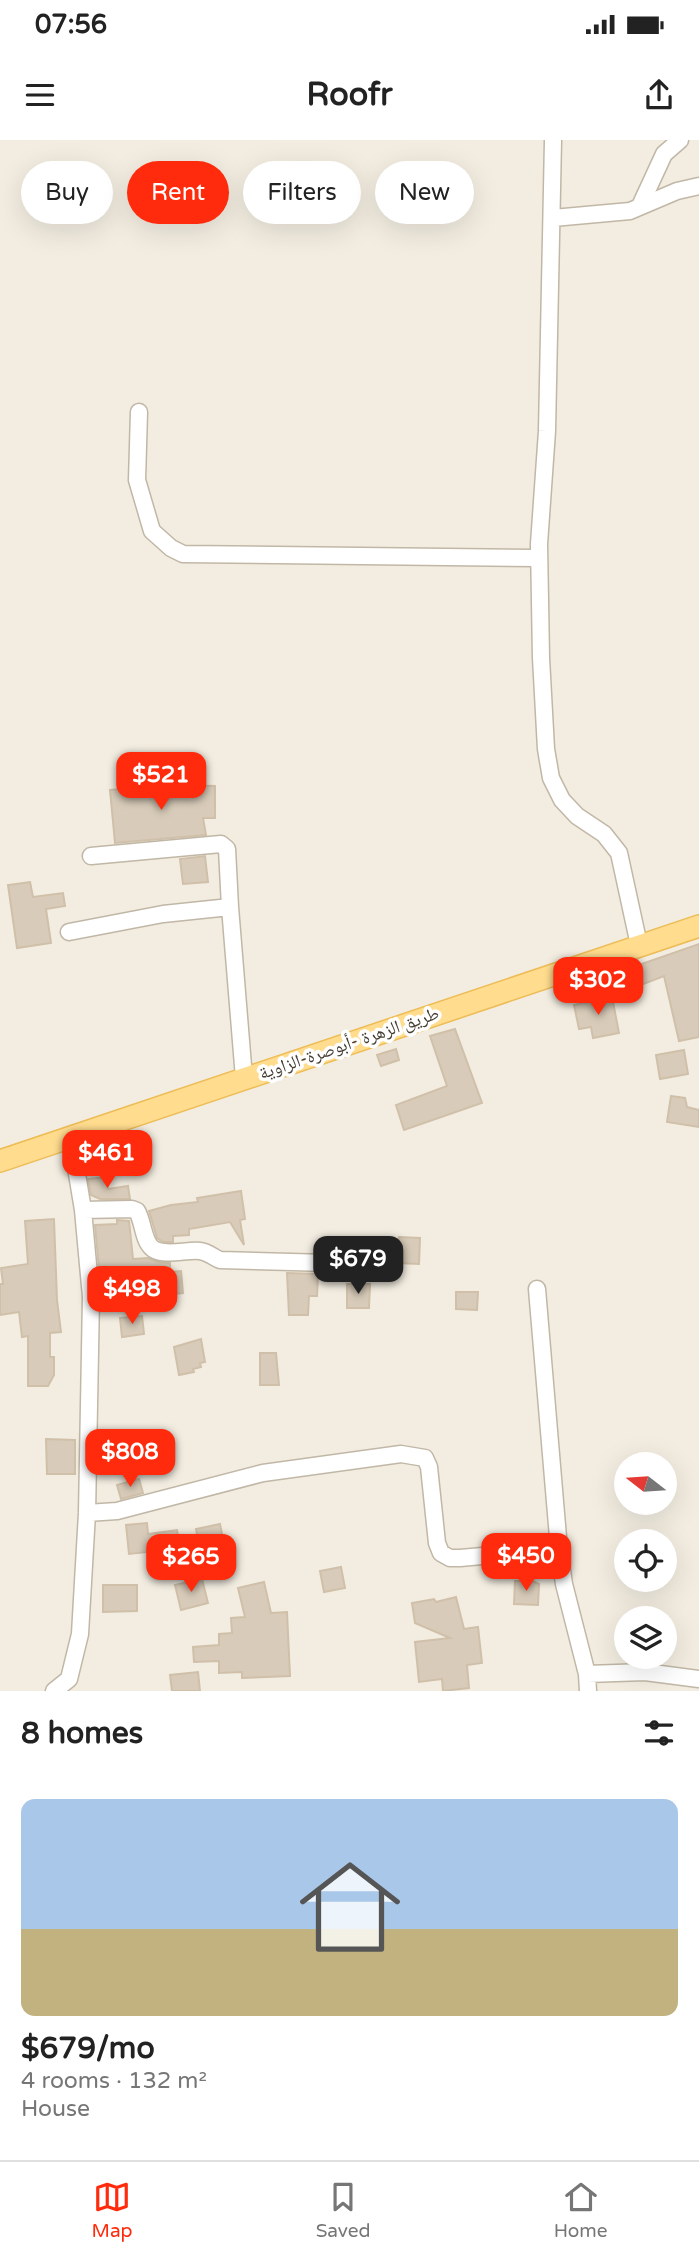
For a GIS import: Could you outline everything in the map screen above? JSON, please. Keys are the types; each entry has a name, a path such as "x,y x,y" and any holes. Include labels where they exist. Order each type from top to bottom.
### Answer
{"main road":[{"name":"طريق الزهرة -أبوصرة-الزاوية","path":"0,1161 699,926"}],"street":[{"path":"553,140 547,431 539,558 546,749 551,778 567,806 604,834 620,853 639,945"},
{"path":"640,206 664,154 680,140"},
{"path":"553,218 617,213 677,191 699,186"},
{"path":"139,412 137,480 152,531 171,548 183,554 539,558"},
{"path":"91,856 221,844 226,849 244,1078"},
{"path":"69,932 163,914 230,907"},
{"path":"54,1691 69,1679 80,1634 87,1513 91,1297 83,1210 71,1138"},
{"path":"83,1210 137,1211 151,1248 160,1252 207,1252 220,1260 366,1264"},
{"path":"537,1289 559,1549 567,1595 587,1674 588,1691"},
{"path":"87,1513 117,1511 263,1473 401,1454 416,1455 425,1458 429,1467 437,1543 441,1553 450,1558 460,1558 559,1549"},
{"path":"587,1674 645,1672 699,1679"}],"building":[{"path":"178,785 215,786 215,818 203,818 206,835 115,843 110,790"},
{"path":"205,856 208,882 183,884 180,859"},
{"path":"30,882 33,897 63,893 65,906 46,909 51,943 17,948 8,885"},
{"path":"699,944 699,1037 679,1041 664,976 625,991 618,980 638,974 636,966"},
{"path":"612,997 619,1033 593,1038 591,1027 579,1029 574,1005"},
{"path":"455,1029 482,1103 404,1130 396,1105 447,1086 430,1036"},
{"path":"396,1049 399,1060 381,1066 377,1055"},
{"path":"684,1050 688,1074 660,1079 656,1055"},
{"path":"671,1096 685,1098 687,1107 699,1110 699,1127 667,1122"},
{"path":"106,1177 108,1189 128,1186 130,1199 100,1199 91,1195 88,1179"},
{"path":"241,1191 245,1219 240,1220 244,1245 230,1222 189,1229 189,1235 173,1236 173,1242 163,1242 157,1238 149,1211 198,1202 197,1198"},
{"path":"54,1219 61,1332 50,1333 50,1357 54,1357 54,1375 48,1386 28,1386 28,1336 22,1337 19,1312 0,1315 0,1284 3,1284 1,1268 28,1264 25,1221"},
{"path":"117,1220 129,1221 133,1259 148,1258 170,1263 170,1272 181,1271 183,1293 141,1297 138,1270 108,1272 110,1291 101,1291 95,1225 117,1224"},
{"path":"399,1237 420,1238 419,1264 397,1263"},
{"path":"287,1273 318,1274 317,1296 309,1296 308,1315 289,1315"},
{"path":"347,1284 370,1284 369,1308 347,1308"},
{"path":"456,1292 478,1292 477,1310 456,1309"},
{"path":"142,1316 144,1334 122,1337 120,1318"},
{"path":"201,1339 205,1362 200,1363 201,1367 193,1369 194,1372 179,1375 174,1347"},
{"path":"260,1353 276,1353 279,1385 260,1385"},
{"path":"46,1439 75,1440 75,1474 47,1474"},
{"path":"139,1479 143,1493 121,1499 117,1485"},
{"path":"147,1523 148,1534 177,1530 181,1554 157,1557 156,1551 129,1554 126,1525"},
{"path":"220,1524 225,1549 201,1554 196,1529"},
{"path":"341,1567 345,1588 324,1592 320,1571"},
{"path":"202,1579 208,1603 181,1610 175,1585"},
{"path":"515,1581 532,1581 539,1584 538,1605 514,1604"},
{"path":"264,1582 271,1613 287,1612 290,1676 242,1678 242,1672 219,1673 219,1661 194,1662 193,1647 219,1645 219,1634 232,1633 231,1618 245,1617 238,1588"},
{"path":"103,1585 137,1585 137,1611 103,1612"},
{"path":"456,1597 464,1629 478,1627 482,1663 467,1665 469,1688 443,1691 442,1679 419,1682 415,1642 450,1638 415,1623 412,1603 434,1599 436,1602"},
{"path":"198,1672 200,1691 172,1691 170,1675"}]}
